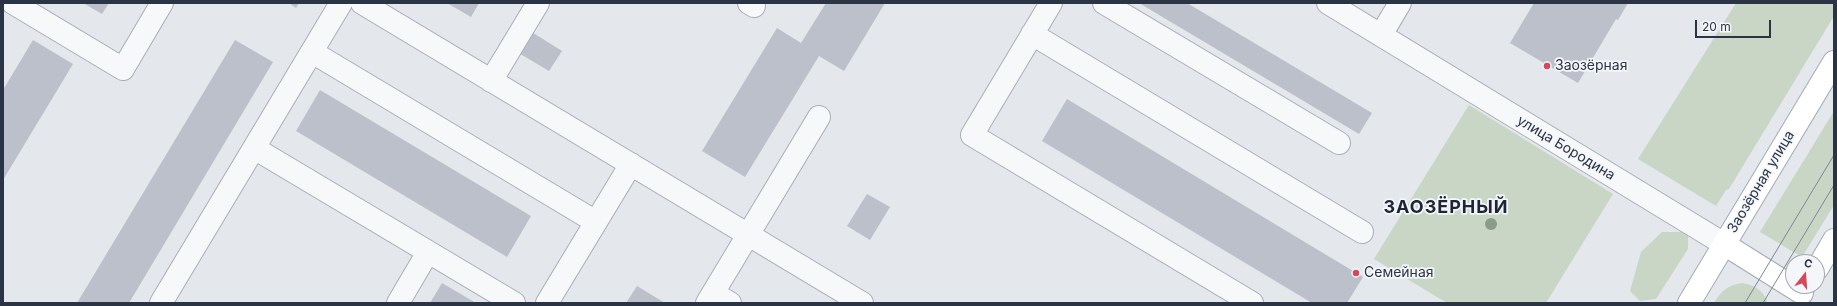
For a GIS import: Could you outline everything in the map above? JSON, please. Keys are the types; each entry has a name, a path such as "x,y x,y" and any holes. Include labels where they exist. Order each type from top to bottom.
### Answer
{"main road":[{"name":"Заозёрная улица","path":"1689,303 1834,62"},
{"path":"1825,255 1834,240"},
{"name":"улица Бородина","path":"1724,244 1785,283"}],"street":[{"path":"3,12 9,3"},
{"path":"13,3 123,69 162,3"},
{"path":"161,303 341,3"},
{"path":"491,80 538,3"},
{"path":"1051,3 972,135 1252,303"},
{"path":"1104,3 1339,143"},
{"name":"улица Бородина","path":"1328,3 1724,244"},
{"path":"1381,35 1400,3"},
{"path":"365,4 862,303"},
{"path":"1032,34 1362,232"},
{"path":"312,52 596,222"},
{"path":"717,300 748,235 819,116"},
{"path":"254,148 514,303"},
{"path":"547,303 631,164"},
{"path":"398,303 428,252"}],"green space":[{"path":"1736,3 1834,3 1834,16 1729,189 1726,190 1716,206 1638,159"},
{"path":"1469,105 1613,194 1546,303 1447,303 1374,259"},
{"path":"1834,111 1834,205 1804,254 1797,254 1760,232"},
{"path":"1662,232 1683,232 1688,236 1688,249 1656,299 1640,301 1630,291 1641,252"},
{"path":"1742,283 1751,285 1761,291 1768,303 1714,303 1725,289"}],"building":[{"path":"83,3 109,3 102,14"},
{"path":"289,3 299,3 296,8"},
{"path":"447,3 479,3 471,17"},
{"path":"826,3 885,3 844,71 819,56 745,177 702,151 777,28 801,43"},
{"path":"1139,3 1187,3 1372,113 1359,134"},
{"path":"1534,3 1628,3 1618,20 1616,19 1578,83 1510,43"},
{"path":"530,31 562,51 549,71 517,52"},
{"path":"33,40 73,64 3,180 3,90"},
{"path":"235,40 273,62 129,303 77,303"},
{"path":"320,90 531,216 507,257 296,131"},
{"path":"1067,99 1363,277 1347,303 1312,303 1042,141"},
{"path":"867,194 890,207 870,240 847,226"},
{"path":"442,283 476,303 430,303"},
{"path":"637,286 665,303 626,303"}],"tram line":[{"path":"1745,303 1834,155"},
{"path":"1763,303 1834,185"}],"place":[{"name":"Заозёрная","path":"1547,66"},
{"name":"Семейная","path":"1356,273"}],"district":[{"name":"ЗАОЗЁРНЫЙ","path":"1446,208"}]}
